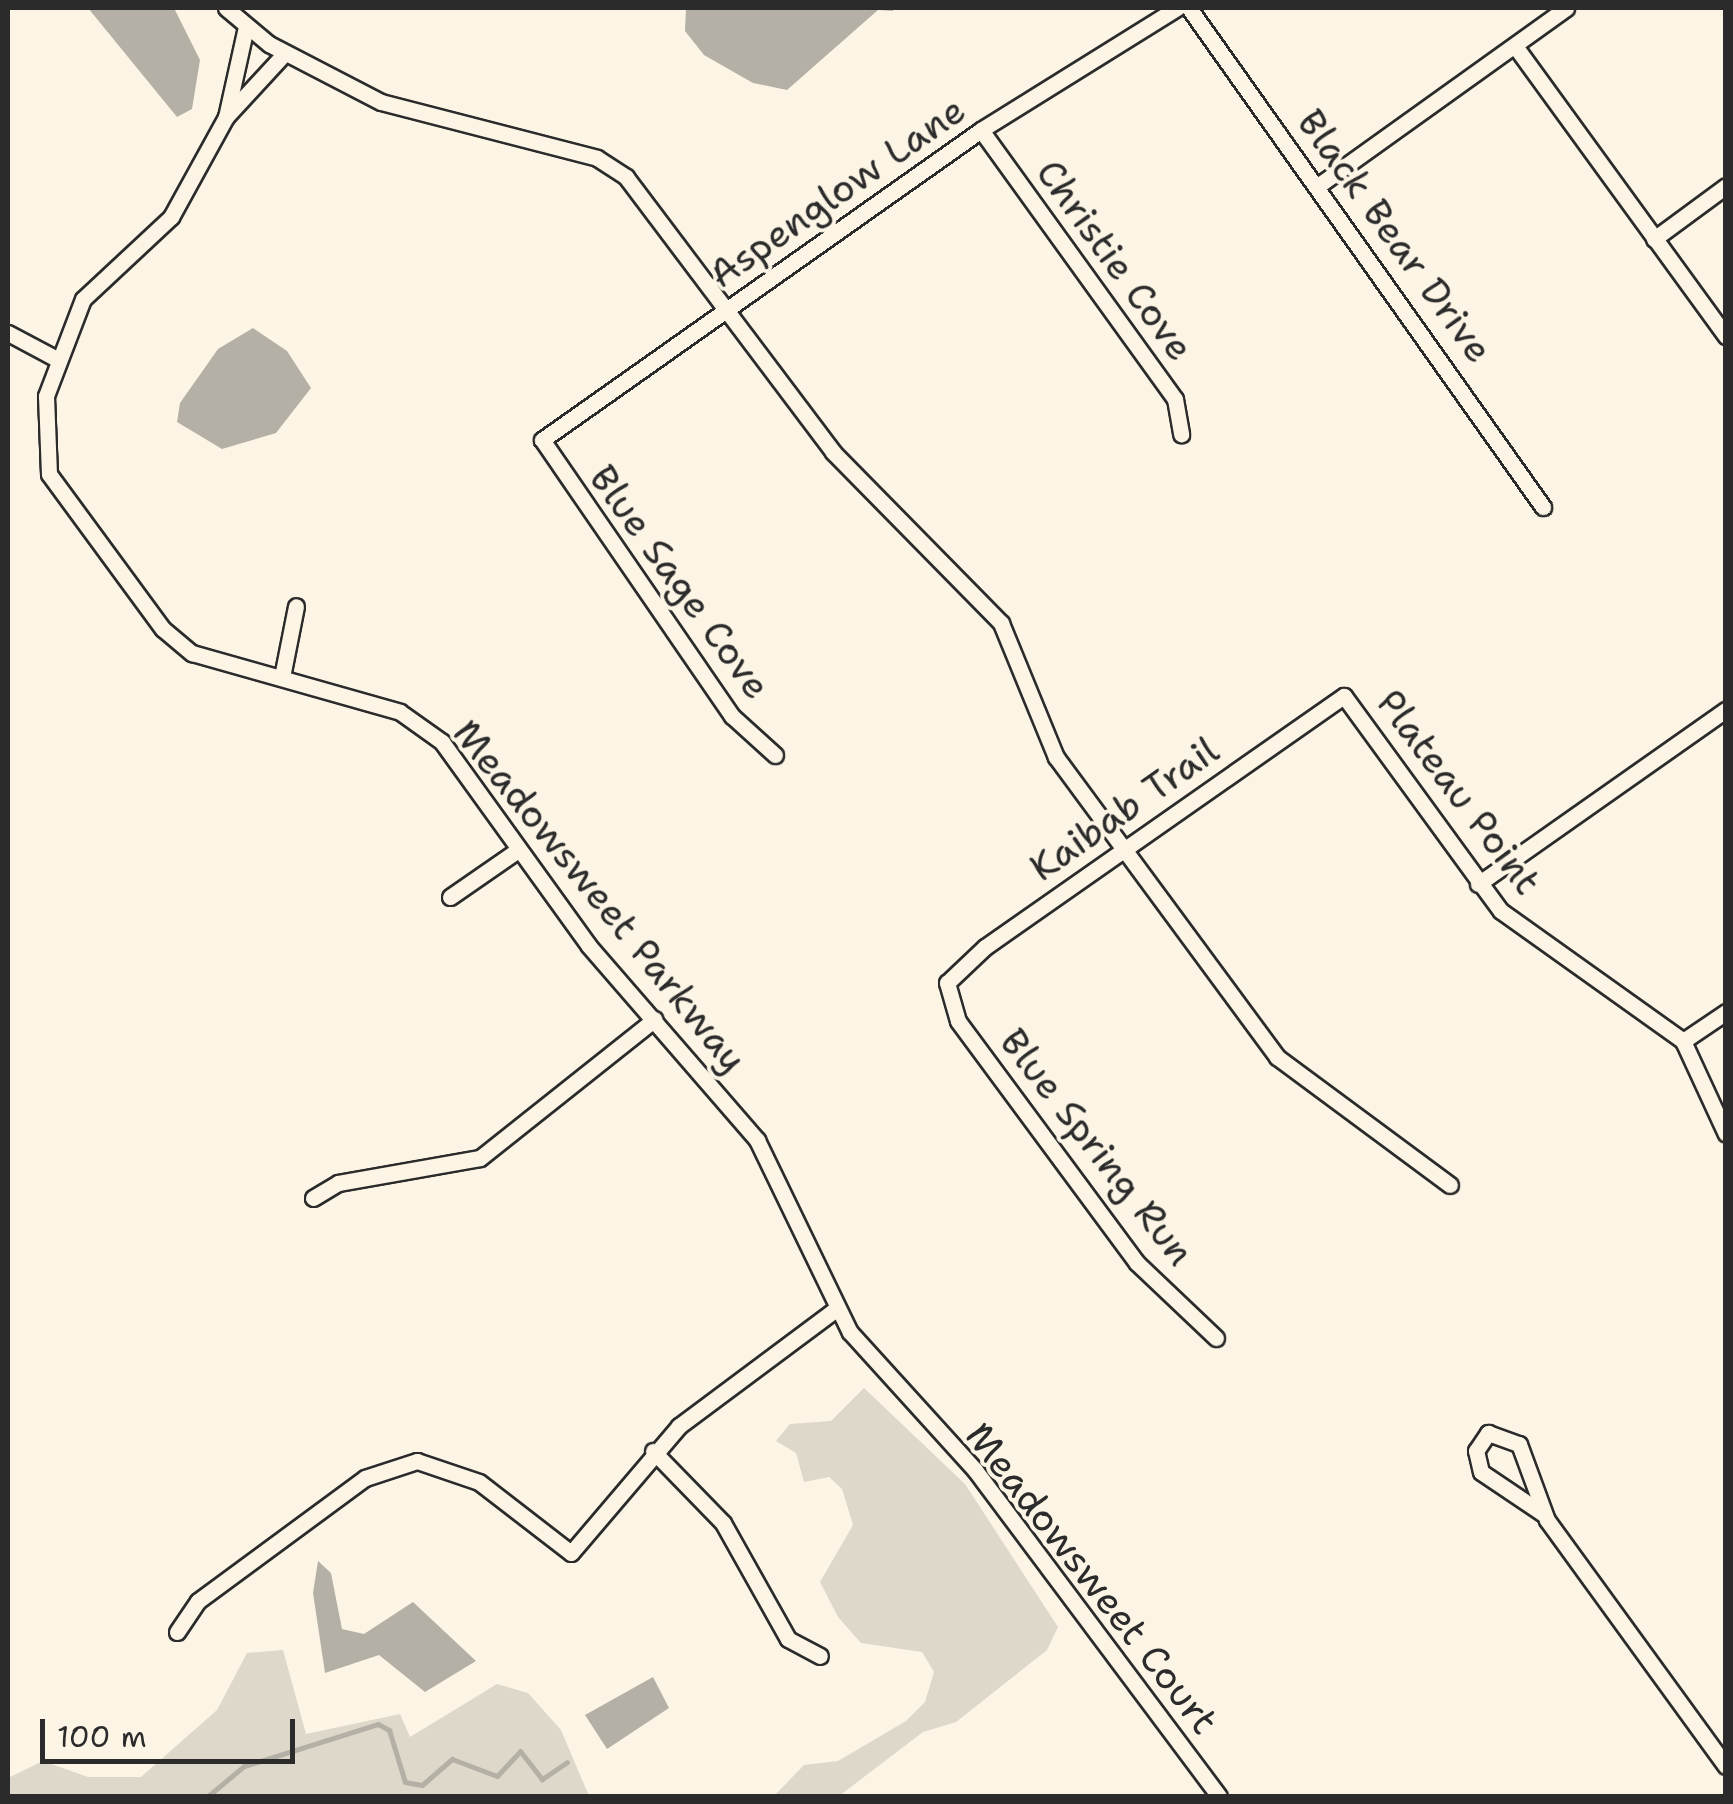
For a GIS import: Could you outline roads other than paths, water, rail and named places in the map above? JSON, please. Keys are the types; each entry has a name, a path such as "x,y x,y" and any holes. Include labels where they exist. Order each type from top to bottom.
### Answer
{"street":[{"path":"226,8 246,27 286,53 402,110 597,158 650,203 833,452 1002,623 1040,729 1123,849 1278,1057 1450,1185"},
{"name":"Aspenglow Lane","path":"542,440 981,130 1177,8"},
{"name":"Black Bear Drive","path":"1189,8 1319,186 1542,507"},
{"path":"1319,186 1566,8"},
{"name":"Meadowsweet Parkway","path":"226,117 246,27"},
{"path":"1515,46 1726,336"},
{"name":"Meadowsweet Parkway","path":"286,53 226,117 170,217 100,274 57,359 41,431 62,494 192,653 282,677 414,722 442,742 518,850 766,1155 836,1309"},
{"name":"Christie Cove","path":"981,130 1175,399 1181,434"},
{"path":"1654,239 1726,186"},
{"path":"8,333 57,359"},
{"name":"Blue Sage Cove","path":"542,440 732,716 775,755"},
{"path":"282,677 296,606"},
{"name":"Kaibab Trail","path":"948,983 1123,849 1344,696"},
{"name":"Plateau Point","path":"1344,696 1502,912 1683,1042 1726,1134"},
{"path":"1478,884 1726,710"},
{"path":"450,897 518,850"},
{"name":"Blue Spring Run","path":"948,983 958,1021 1136,1264 1216,1338"},
{"path":"1683,1042 1726,1012"},
{"path":"313,1198 338,1183 480,1158 654,1019"},
{"path":"177,1632 198,1601 388,1468 417,1461 478,1482 571,1553 653,1451 836,1309"},
{"name":"Meadowsweet Court","path":"836,1309 881,1373 975,1470 1219,1796"},
{"path":"1542,1513 1482,1472 1476,1452 1488,1433 1519,1444 1542,1513 1726,1766"},
{"path":"653,1451 723,1523 788,1639 820,1656"}],"waterway":[{"path":"208,1796 244,1766 378,1724 389,1730 405,1782 422,1785 452,1759 497,1776 520,1751 542,1779 567,1762"}]}
